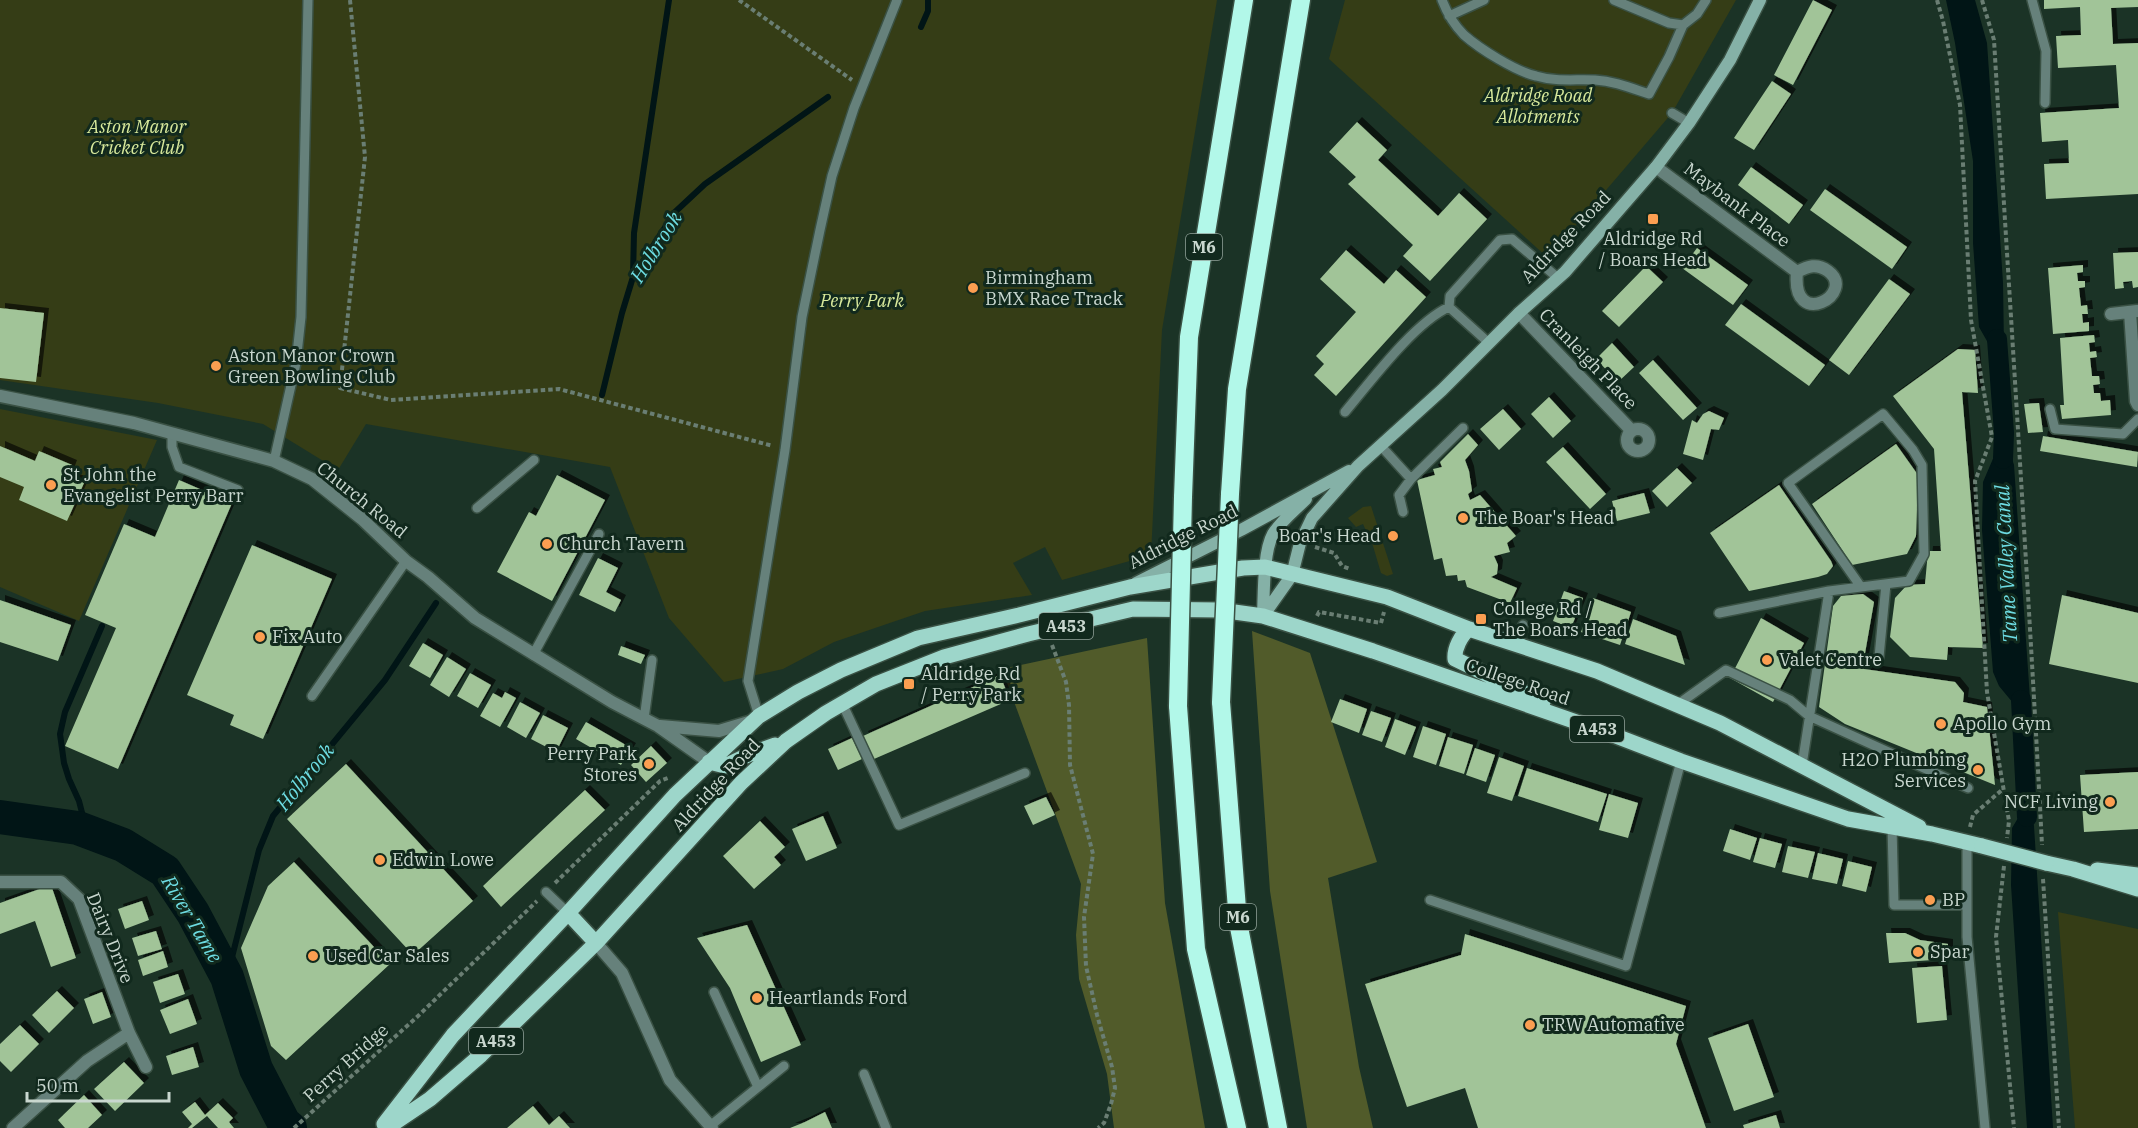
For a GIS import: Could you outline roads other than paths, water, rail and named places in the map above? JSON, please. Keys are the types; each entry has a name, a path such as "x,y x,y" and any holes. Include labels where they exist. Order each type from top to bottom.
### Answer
{"highway":[{"name":"M6","path":"1237,1128 1196,949 1178,706 1189,337 1244,0"},
{"name":"M6","path":"1278,1128 1238,922 1221,702 1237,389 1301,0"}],"main road":[{"name":"Aldridge Road","path":"382,1128 453,1035 568,914 675,795 756,718 798,692 841,670 918,638 1130,587 1243,568 1265,567 1292,575"},
{"name":"College Road","path":"1292,575 1387,597 1469,629 1597,671 1720,723 1932,834"},
{"name":"Aldridge Road","path":"387,1128 430,1099 481,1055 596,943 741,783 786,741 842,703 876,684 944,657 1133,609 1220,610 1263,616"},
{"name":"College Road","path":"1263,616 1373,651 1848,819 1974,844"},
{"path":"1469,629 1462,636 1454,655 1455,659 1608,733"},
{"path":"709,762 725,766 748,754 786,741"},
{"name":"A453","path":"1974,844 2044,866 2138,875"},
{"name":"A453","path":"2073,869 2138,889"},
{"path":"568,914 596,943"}],"street":[{"name":"Aldridge Road","path":"1263,616 1292,575 1300,543 1312,518 1358,466 1442,390 1519,312 1558,278 1611,221 1656,167 1689,123 1730,60 1760,0"},
{"name":"Maybank Place","path":"1656,167 1797,272"},
{"name":"Cranleigh Place","path":"1519,312 1631,430"},
{"path":"2111,314 2134,312 2136,401 2138,405"},
{"name":"Church Road","path":"0,396 172,433 274,461 312,479 362,519 406,561 475,618 612,702 658,726 709,762"},
{"name":"Aldridge Road","path":"1130,587 1358,466"},
{"name":"Aldridge Road","path":"1263,616 1265,567 1272,536 1317,488"},
{"name":"Church Road","path":"658,726 719,731 756,718"},
{"path":"2114,871 2138,869"},
{"name":"Dairy Drive","path":"0,882 61,882 79,899 129,1033 147,1067"},
{"path":"596,943 622,973 670,1080 711,1127"},
{"path":"13,1128 87,1061 129,1033"}],"lane":[{"path":"274,461 296,363 301,317 309,0"},
{"path":"756,718 748,681 785,450 802,317 819,230 832,176 862,87 897,0"},
{"path":"1442,0 1449,16 1464,34 1490,53 1534,76 1562,81 1597,80 1624,85 1649,94 1683,25 1697,14 1706,0"},
{"path":"1449,16 1484,0"},
{"path":"1614,0 1669,23 1683,25"},
{"path":"2032,0 2046,51 2046,103"},
{"path":"1672,113 1689,123"},
{"path":"1449,307 1450,296 1500,240 1512,239 1558,278"},
{"path":"1449,307 1489,343"},
{"path":"1345,411 1416,331 1437,312 1449,307"},
{"path":"2050,409 2055,429 2122,434 2138,419"},
{"path":"1719,613 1829,591 1910,581 1924,554 1922,465 1913,450 1883,414 1788,483 1861,587"},
{"path":"1403,512 1400,495 1411,480 1463,428"},
{"path":"172,433 172,447 179,466 238,490"},
{"path":"1380,445 1411,480"},
{"path":"477,508 534,460"},
{"path":"533,655 599,534"},
{"path":"312,696 406,561"},
{"path":"1879,657 1887,584"},
{"path":"1802,765 1829,591"},
{"path":"1515,643 1523,625"},
{"path":"644,719 652,660"},
{"path":"1677,705 1726,670 1790,700 1809,716 1968,788"},
{"path":"842,703 899,825 1025,773"},
{"path":"1430,900 1626,966 1681,761"},
{"path":"1892,827 1894,905 1967,905"},
{"path":"1974,844 1967,905 1967,937 1985,1128"},
{"path":"546,892 568,914"},
{"path":"714,992 758,1087"},
{"path":"711,1127 784,1066"},
{"path":"864,1074 886,1128"}],"water":[{"path":"1946,0 1975,0 1987,43 2003,283 2004,348 2000,364 1979,327 1973,243 1973,161"},
{"path":"2004,433 2014,465 2030,699 2024,726 2018,709 1999,686 1993,672 1982,530 1983,482"},
{"path":"2027,792 2034,826 2053,1128 2027,1128 2011,885 2012,828 2021,813"}],"waterway":[{"path":"633,276 634,233 669,0"},
{"name":"Holbrook","path":"921,27 928,11 928,0"},
{"name":"Holbrook","path":"602,395 633,277 675,212 705,184 828,97"},
{"name":"Tame Valley Canal","path":"1997,339 2004,433 2003,459"},
{"name":"Holbrook","path":"227,977 259,850 273,816 385,680 436,603"},
{"path":"87,832 79,801 64,763 60,734 65,712 102,626"},
{"name":"Tame Valley Canal","path":"2021,700 2027,817"},
{"name":"River Tame","path":"0,817 78,828 123,845 165,871 193,913 227,977 256,1069 284,1123 290,1128"}],"place":[{"name":"Aldridge Rd / Boars Head","path":"1653,219"},
{"name":"Birmingham BMX Race Track","path":"973,288"},
{"name":"Aston Manor Crown Green Bowling Club","path":"216,366"},
{"name":"St John the Evangelist Perry Barr","path":"51,485"},
{"name":"The Boar's Head","path":"1463,518"},
{"name":"Boar's Head","path":"1393,536"},
{"name":"Church Tavern","path":"547,544"},
{"name":"College Rd / The Boars Head","path":"1481,619"},
{"name":"Fix Auto","path":"260,637"},
{"name":"Valet Centre","path":"1767,660"},
{"name":"Aldridge Rd / Perry Park","path":"909,684"},
{"name":"Apollo Gym","path":"1941,724"},
{"name":"Perry Park Stores","path":"649,764"},
{"name":"H2O Plumbing Services","path":"1978,770"},
{"name":"NCF Living","path":"2110,802"},
{"name":"Edwin Lowe","path":"380,860"},
{"name":"BP","path":"1930,900"},
{"name":"Spar","path":"1918,952"},
{"name":"Used Car Sales","path":"313,956"},
{"name":"Heartlands Ford","path":"757,998"},
{"name":"TRW Automative","path":"1530,1025"}],"park label":[{"name":"Aldridge Road Allotments","path":"1538,106"},
{"name":"Aston Manor Cricket Club","path":"137,137"},
{"name":"Perry Park","path":"862,301"}]}
